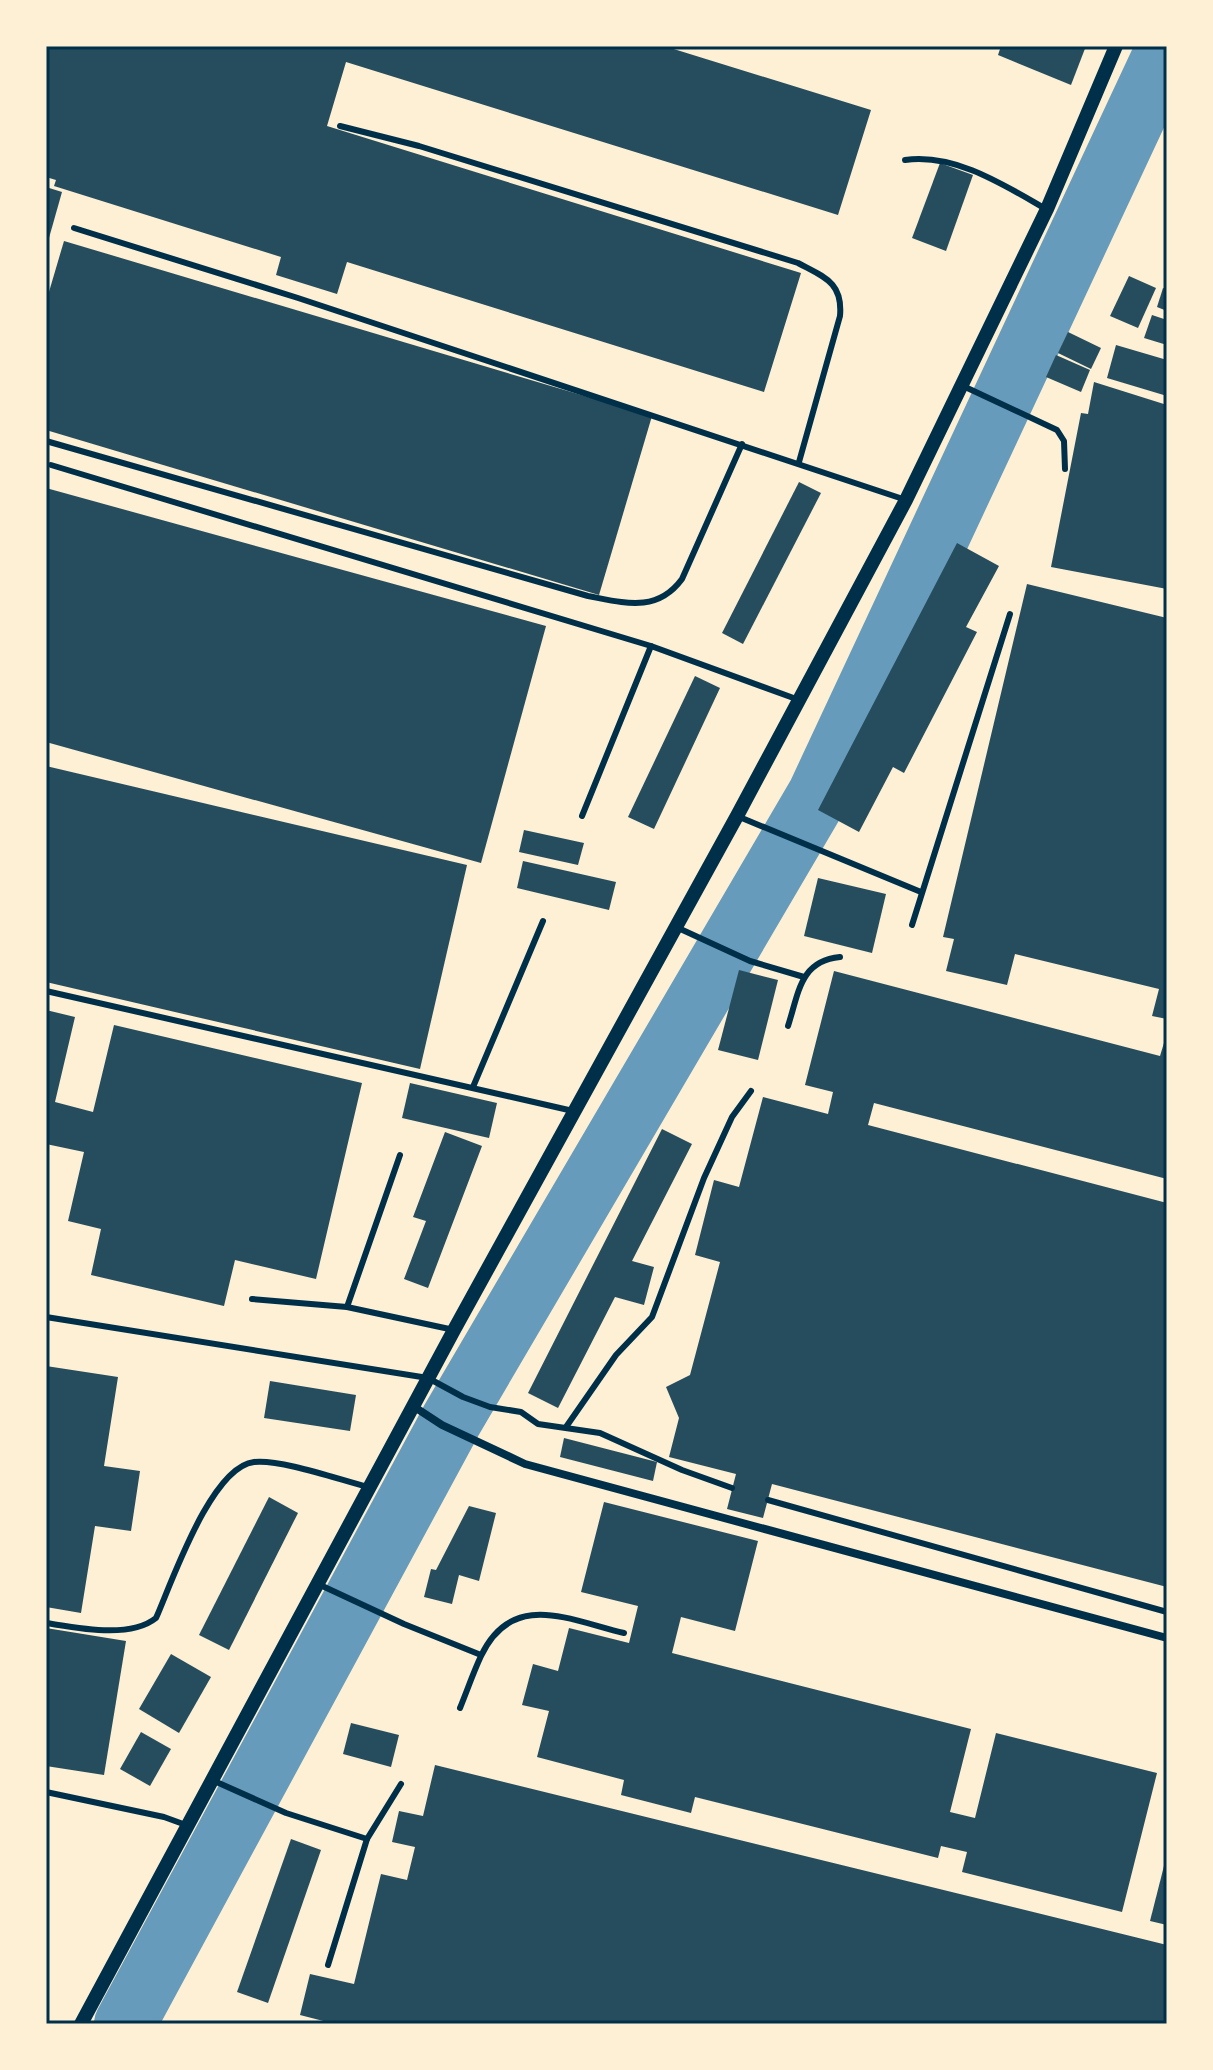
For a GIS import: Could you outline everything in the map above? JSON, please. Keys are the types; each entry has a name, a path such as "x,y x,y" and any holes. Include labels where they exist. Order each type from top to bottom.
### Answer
{"street":[{"path":"81,2024 906,500 1047,209 1116,46"},
{"path":"413,1406 442,1425 525,1464 1167,1638"}],"lane":[{"path":"340,126 419,146 798,263 831,280 841,300 840,316 799,462"},
{"path":"905,160 935,161 990,176 1047,209"},
{"path":"74,228 298,298 906,500"},
{"path":"963,386 1057,430 1064,441 1065,469"},
{"path":"46,441 588,596 627,603 657,602 673,591 682,579 742,444"},
{"path":"51,465 651,646 799,700"},
{"path":"912,925 1010,614"},
{"path":"582,816 651,646"},
{"path":"737,816 921,892"},
{"path":"473,1087 543,921"},
{"path":"676,927 750,961 804,977"},
{"path":"788,1026 804,977 813,965 823,959 840,957"},
{"path":"46,991 575,1111"},
{"path":"566,1427 616,1355 652,1317 704,1178 732,1117 751,1091"},
{"path":"347,1307 400,1155"},
{"path":"252,1299 347,1307 454,1330"},
{"path":"46,1317 428,1378 490,1407 521,1412 538,1424 600,1433 682,1470 732,1488"},
{"path":"46,1623 127,1631 145,1628 156,1618 203,1512 223,1481 239,1468 254,1462 295,1468 370,1488"},
{"path":"768,1500 1167,1612"},
{"path":"318,1584 481,1655"},
{"path":"460,1708 481,1655 492,1636 508,1621 525,1615 546,1614 624,1633"},
{"path":"212,1780 286,1813 367,1839"},
{"path":"328,1965 367,1839 401,1784"},
{"path":"46,1792 164,1817 186,1825"}],"building":[{"path":"46,46 664,46 871,110 838,215 346,62 327,126 801,273 764,392 347,262 337,294 276,275 281,257 54,186 56,180 46,177"},
{"path":"1001,46 1086,46 1071,85 998,55"},
{"path":"940,163 973,175 946,251 912,238"},
{"path":"46,187 62,192 47,245 46,245"},
{"path":"64,241 652,416 599,595 46,430 46,302"},
{"path":"1129,276 1156,288 1138,328 1110,316"},
{"path":"1163,288 1167,289 1167,311 1157,307"},
{"path":"1152,315 1167,320 1167,345 1144,338"},
{"path":"1068,332 1101,348 1091,369 1058,353"},
{"path":"1116,345 1167,360 1167,396 1107,378"},
{"path":"1056,355 1090,370 1081,392 1046,377"},
{"path":"1094,382 1167,405 1167,589 1051,567 1081,413 1088,414"},
{"path":"799,482 821,493 743,644 722,633"},
{"path":"46,488 546,626 481,863 46,742"},
{"path":"957,543 999,566 966,627 977,632 904,773 893,767 859,832 818,810"},
{"path":"1027,584 1167,618 1167,1019 1152,1016 1159,989 1015,954 1007,985 946,971 954,939 943,937"},
{"path":"695,676 720,688 654,829 628,817"},
{"path":"46,766 467,865 420,1069 46,982"},
{"path":"524,830 584,843 578,865 519,852"},
{"path":"523,861 616,882 609,910 517,888"},
{"path":"818,878 886,894 872,953 804,936"},
{"path":"739,970 778,980 758,1060 718,1050"},
{"path":"834,971 1160,1056 1167,1033 1167,1179 874,1103 868,1125 1167,1203 1167,1587 772,1484 763,1518 727,1509 736,1474 669,1457 679,1418 666,1387 690,1375 720,1262 695,1255 714,1180 739,1187 763,1097 828,1114 833,1092 805,1085"},
{"path":"46,1010 75,1017 55,1102 93,1112 114,1025 362,1083 316,1279 235,1260 224,1306 91,1275 101,1229 68,1221 84,1152 46,1144"},
{"path":"410,1083 497,1103 489,1138 402,1118"},
{"path":"662,1129 692,1144 632,1261 654,1267 644,1305 615,1297 558,1408 528,1393"},
{"path":"445,1132 482,1146 428,1288 404,1279 426,1221 413,1217"},
{"path":"46,1366 118,1377 104,1466 140,1471 131,1531 95,1526 81,1613 46,1607"},
{"path":"270,1381 356,1395 350,1431 264,1418"},
{"path":"564,1438 657,1462 653,1481 560,1457"},
{"path":"269,1497 298,1513 229,1650 199,1635"},
{"path":"604,1502 758,1541 735,1631 681,1617 672,1653 971,1729 950,1812 975,1818 996,1733 1157,1773 1122,1912 962,1872 967,1852 941,1846 938,1858 695,1797 691,1813 621,1795 624,1780 537,1757 549,1711 522,1705 533,1664 558,1671 569,1628 629,1643 638,1606 581,1592"},
{"path":"469,1506 496,1513 479,1581 459,1575 452,1604 424,1597 431,1569 436,1570"},
{"path":"46,1628 126,1641 104,1775 46,1766"},
{"path":"171,1654 211,1677 179,1733 139,1709"},
{"path":"351,1723 399,1735 391,1767 343,1754"},
{"path":"141,1732 171,1749 150,1786 120,1769"},
{"path":"435,1765 1167,1945 1167,2024 335,2024 300,2015 310,1974 354,1984 381,1874 407,1880 415,1847 392,1842 399,1811 423,1816"},
{"path":"291,1839 321,1850 268,2003 237,1992"},
{"path":"1167,1858 1167,1925 1150,1921"}],"waterway":[{"path":"125,2024 451,1421 818,795 1167,48"}]}
